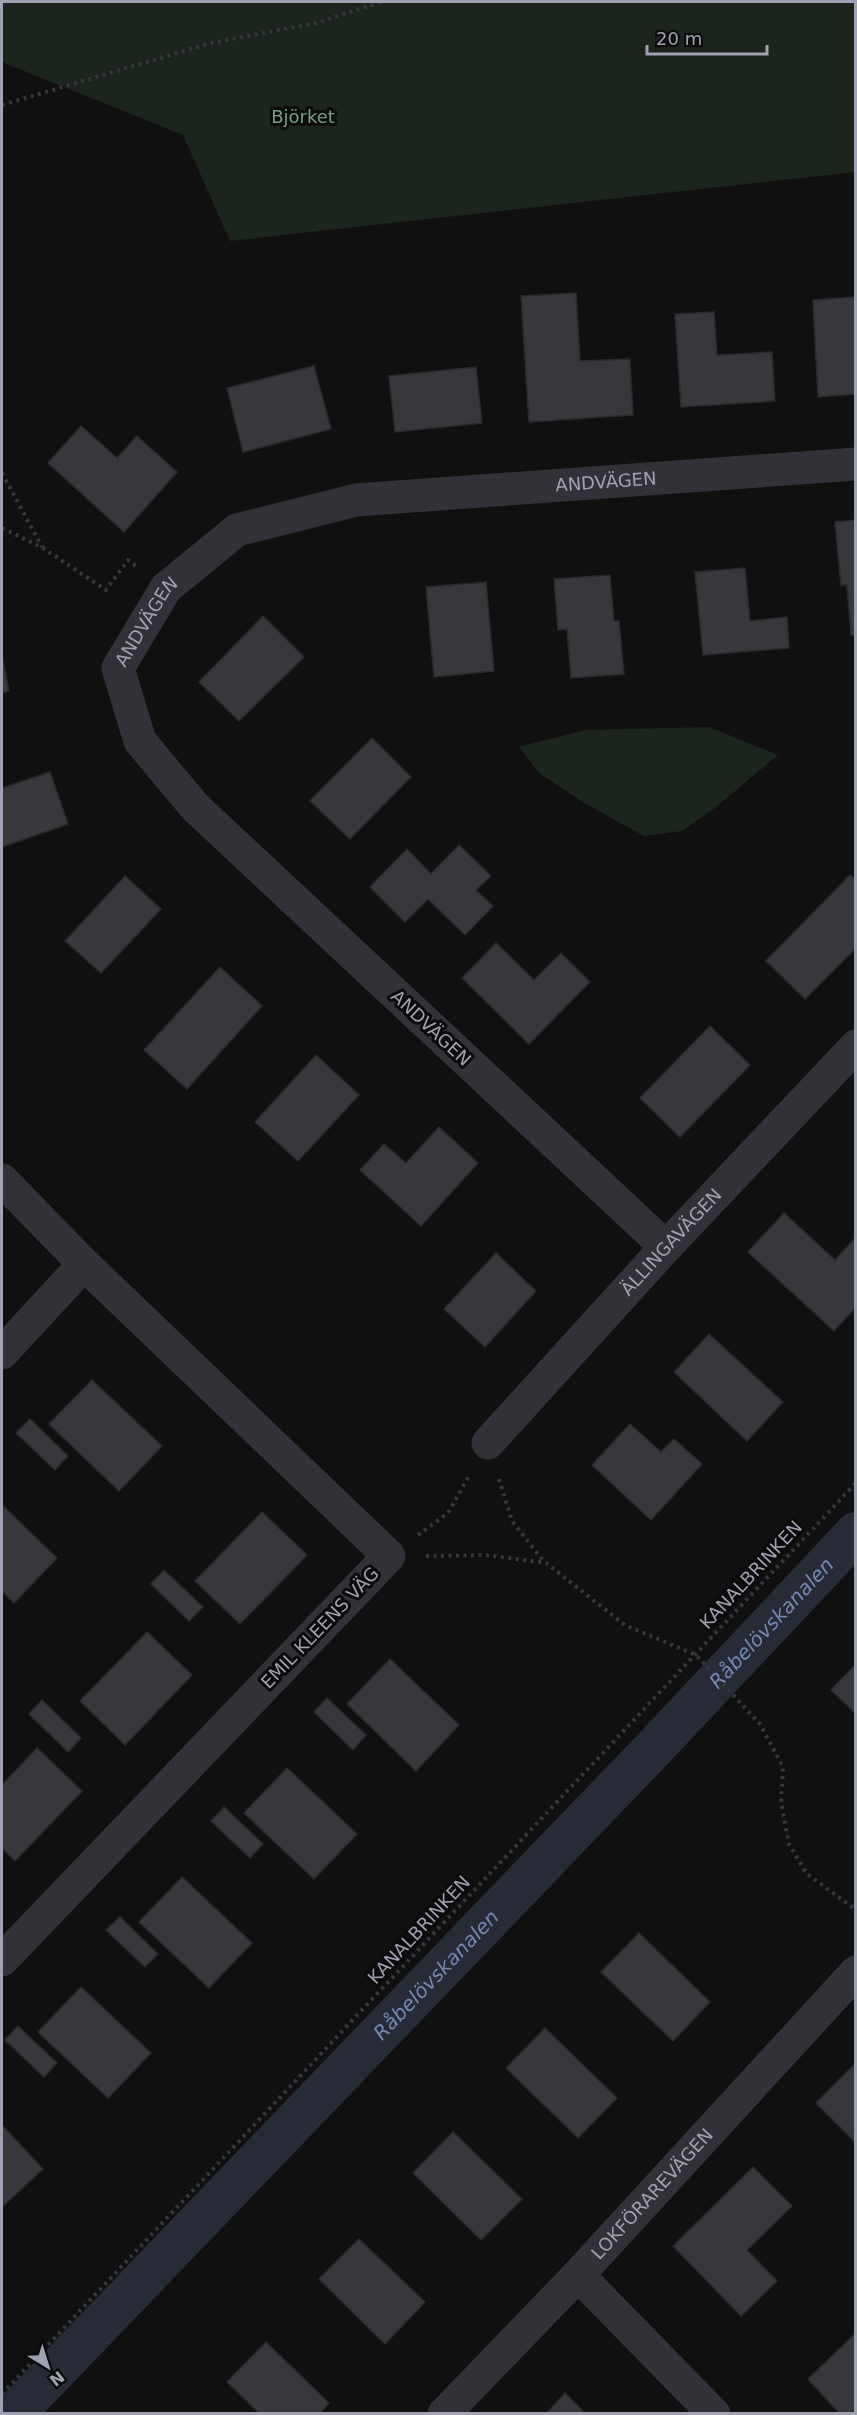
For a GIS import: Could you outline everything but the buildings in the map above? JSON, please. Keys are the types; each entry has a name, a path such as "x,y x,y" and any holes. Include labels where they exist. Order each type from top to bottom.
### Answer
{"street":[{"name":"ANDVÄGEN","path":"666,1247 195,807 140,741 118,668 166,588 237,530 356,500 855,464"},
{"name":"ÄLLINGAVÄGEN","path":"489,1443 666,1247 855,1046"},
{"name":"EMIL KLEENS VÄG","path":"2,1180 84,1264 389,1556 2,1960"},
{"path":"2,1353 84,1264"},
{"name":"LOKFÖRAREVÄGEN","path":"444,2414 578,2275 855,1972"},
{"path":"578,2275 714,2414"}],"path":[{"path":"2,105 211,43 316,23 381,2"},
{"path":"2,473 43,548"},
{"path":"2,528 43,548 106,591 128,560 166,588"},
{"path":"389,1556 448,1513 489,1443"},
{"path":"489,1443 512,1521 546,1563 625,1625 696,1654 760,1724 783,1767 781,1802 789,1844 806,1873 855,1910"},
{"name":"KANALBRINKEN","path":"2,2394 855,1483"},
{"path":"389,1556 486,1556 546,1563"}],"green space":[{"name":"Björket","path":"2,2 855,2 855,172 230,241 183,135 2,62"},
{"path":"709,727 778,755 716,807 682,831 644,836 584,803 539,773 519,747 585,730"}],"waterway":[{"name":"Råbelövskanalen","path":"14,2414 654,1748 856,1533"}]}
